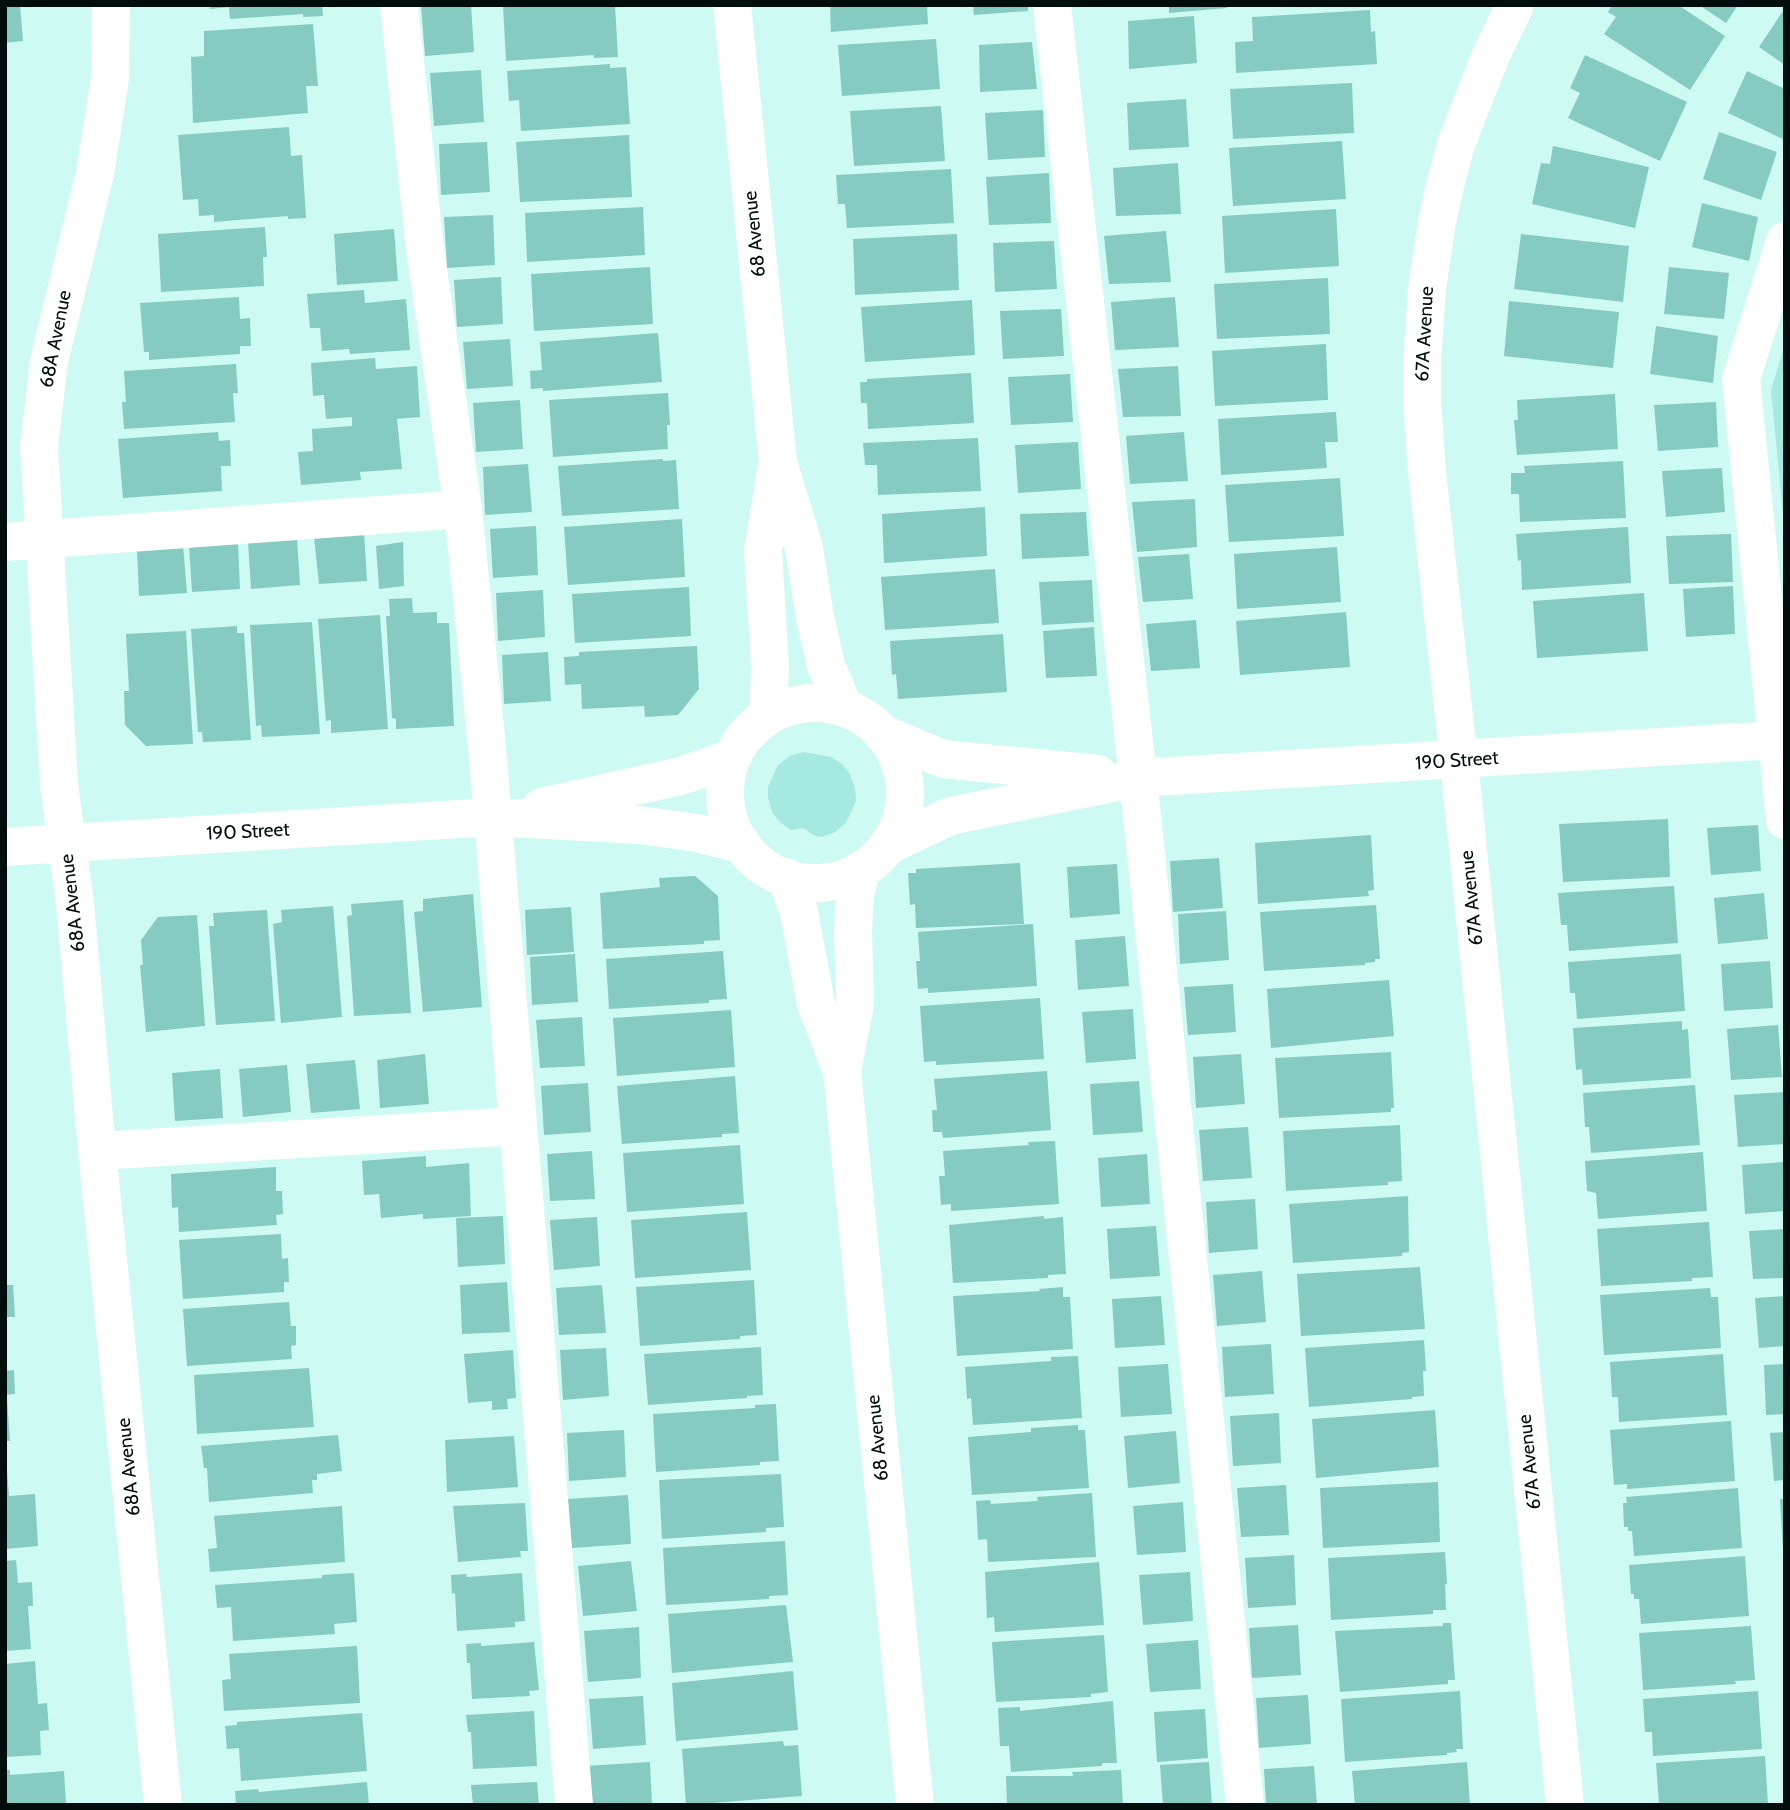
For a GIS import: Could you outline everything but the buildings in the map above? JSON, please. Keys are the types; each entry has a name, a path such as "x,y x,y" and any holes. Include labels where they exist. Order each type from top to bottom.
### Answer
{"street":[{"name":"68A Avenue","path":"111,5 110,78 95,173 49,361 38,447 59,783 75,904 97,1152 163,1805"},
{"path":"400,5 425,249 463,509 492,817 574,1805"},
{"name":"68 Avenue","path":"732,5 778,462 804,548 826,665 844,708"},
{"path":"1052,5 1138,778 1245,1805"},
{"name":"67A Avenue","path":"1515,5 1491,55 1456,144 1437,222 1424,325 1422,387 1424,444 1459,761 1564,1805"},
{"path":"1785,240 1741,379 1785,820"},
{"name":"68 Avenue","path":"768,716 770,666 763,551 778,462"},
{"path":"5,542 463,509"},
{"path":"822,703 844,708 864,717 881,733 899,761 905,794 898,827 874,858 830,881 808,882 786,877 765,868 742,844 731,824 726,802 726,780 732,758 743,739 768,716 800,704 822,703"},
{"name":"190 Street","path":"881,733 943,759 1138,778"},
{"name":"190 Street","path":"874,858 950,816 1138,778 1459,761 1776,740"},
{"name":"190 Street","path":"492,817 681,776 732,758"},
{"name":"190 Street","path":"5,847 492,817 639,825 697,833 742,844"},
{"name":"68 Avenue","path":"842,1071 855,1005 855,894 874,858"},
{"name":"68 Avenue","path":"786,877 799,912 816,1004 842,1071 915,1805"},
{"path":"97,1152 518,1126"}],"shaded area":[{"path":"1785,345 1785,535 1771,390"},
{"path":"803,752 831,757 842,764 850,774 855,789 856,801 846,823 835,832 822,837 803,828 791,830 781,823 773,814 768,798 768,787 778,765 790,756"}]}
